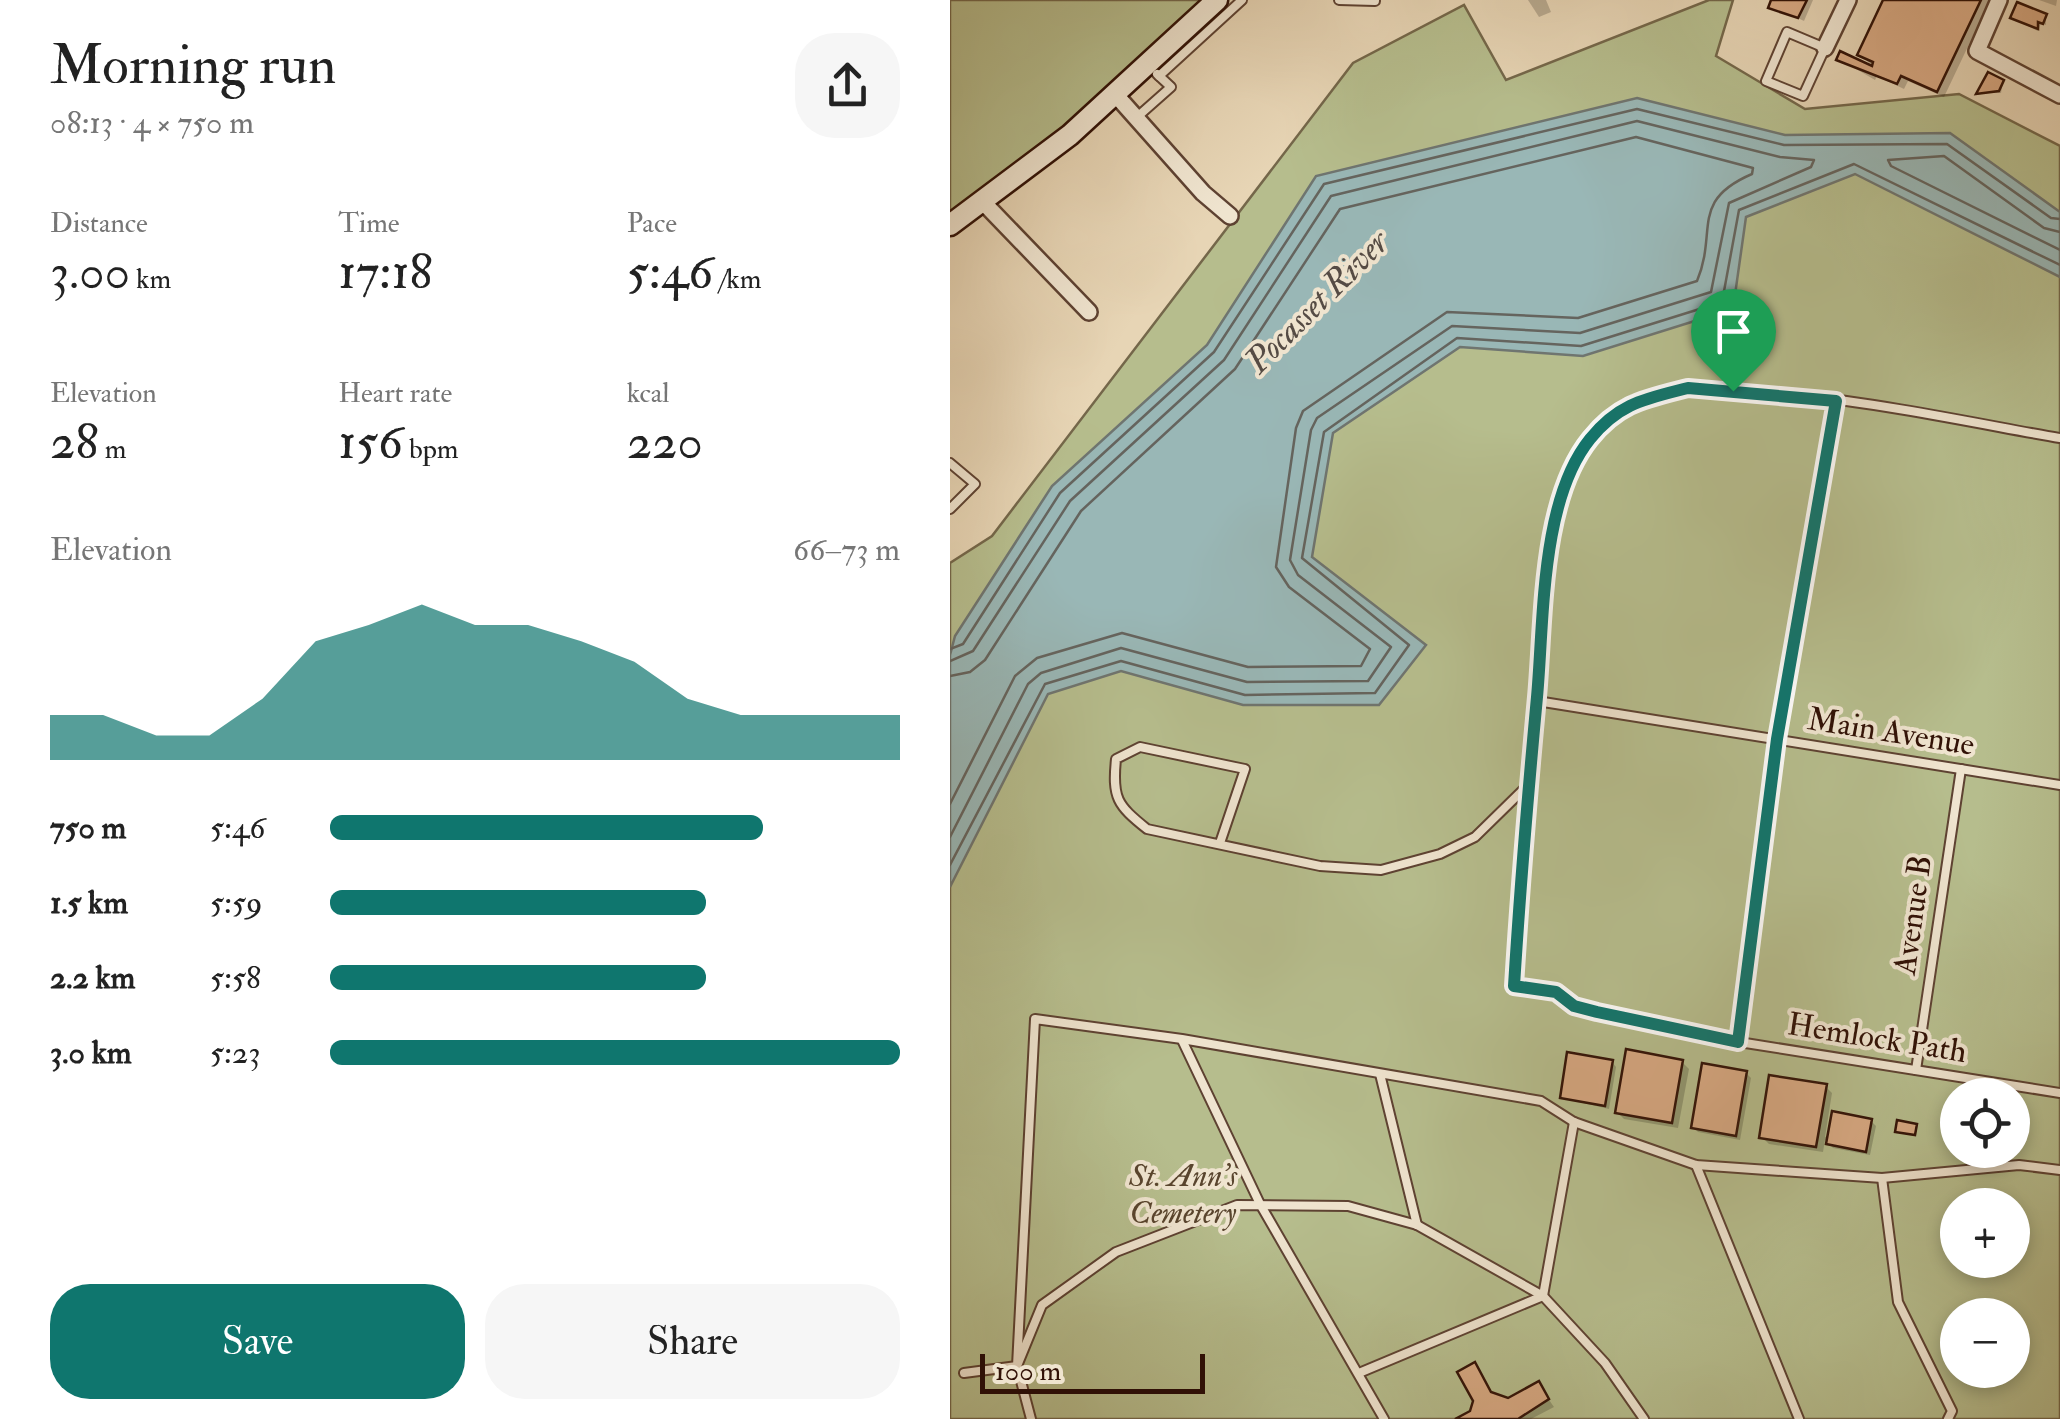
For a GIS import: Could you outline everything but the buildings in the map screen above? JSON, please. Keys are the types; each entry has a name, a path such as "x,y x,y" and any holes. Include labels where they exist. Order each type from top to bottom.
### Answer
{"main road":[{"path":"950,225 1152,70 1226,2"}],"street":[{"path":"1825,48 1848,0"},
{"path":"1999,0 1977,46 1984,58 2060,95"},
{"path":"1116,94 1230,216"},
{"path":"983,202 1090,312"}],"lane":[{"path":"1226,2 1242,0"},
{"path":"1339,0 1375,0"},
{"path":"1787,32 1825,48 1803,96 1766,81 1787,32"},
{"path":"1135,118 1171,87 1152,70"},
{"path":"1220,843 1246,769 1140,748 1116,759 1113,786 1120,808 1146,829 1320,866 1381,870 1440,854 1475,837 1526,788 1548,550 1572,473 1588,441 1626,404 1688,388 1836,401 2060,438"},
{"path":"1738,1042 1777,739 1836,401"},
{"path":"950,463 975,484 950,508"},
{"name":"Main Avenue","path":"1537,700 2060,784"},
{"name":"Avenue B","path":"1916,1070 1962,769"},
{"name":"Hemlock Path","path":"1526,788 1514,986 1556,992 1574,1006 1597,1012 1738,1042 2060,1093"},
{"path":"1031,1419 1017,1366 1035,1018 1182,1039 1541,1101 1574,1122 1696,1166 1882,1178 2019,1166 2060,1170"},
{"path":"1182,1039 1260,1204 1384,1419"},
{"path":"1380,1074 1417,1224"},
{"path":"1543,1296 1574,1122"},
{"path":"1696,1166 1800,1419"},
{"path":"1882,1178 1898,1302 1952,1416"},
{"path":"1017,1366 1042,1304 1116,1252 1237,1206 1348,1206 1417,1224 1543,1296 1606,1363 1644,1419"},
{"path":"1359,1373 1543,1296"},
{"path":"964,1373 1017,1366"}],"green space":[{"path":"950,0 1217,0 950,223"},
{"name":"St. Ann's Cemetery","path":"1709,0 1733,0 1716,56 1805,109 1959,94 2060,146 2060,1419 950,1419 950,563 992,536 1353,63 1464,5 1506,80"}],"water":[{"name":"Pocasset River","path":"1637,98 1785,135 1950,133 2060,212 2060,277 1855,174 1746,217 1733,309 1583,356 1460,347 1333,433 1312,557 1426,645 1379,705 1243,705 1121,671 1048,694 950,887 950,655 955,636 1052,486 1207,345 1316,176"}],"route":[{"path":"1688,388 1733,391 1836,401 1777,739 1738,1042 1597,1012 1574,1006 1556,992 1514,986 1526,788 1548,550 1572,473 1588,441 1626,404 1688,388"}]}
